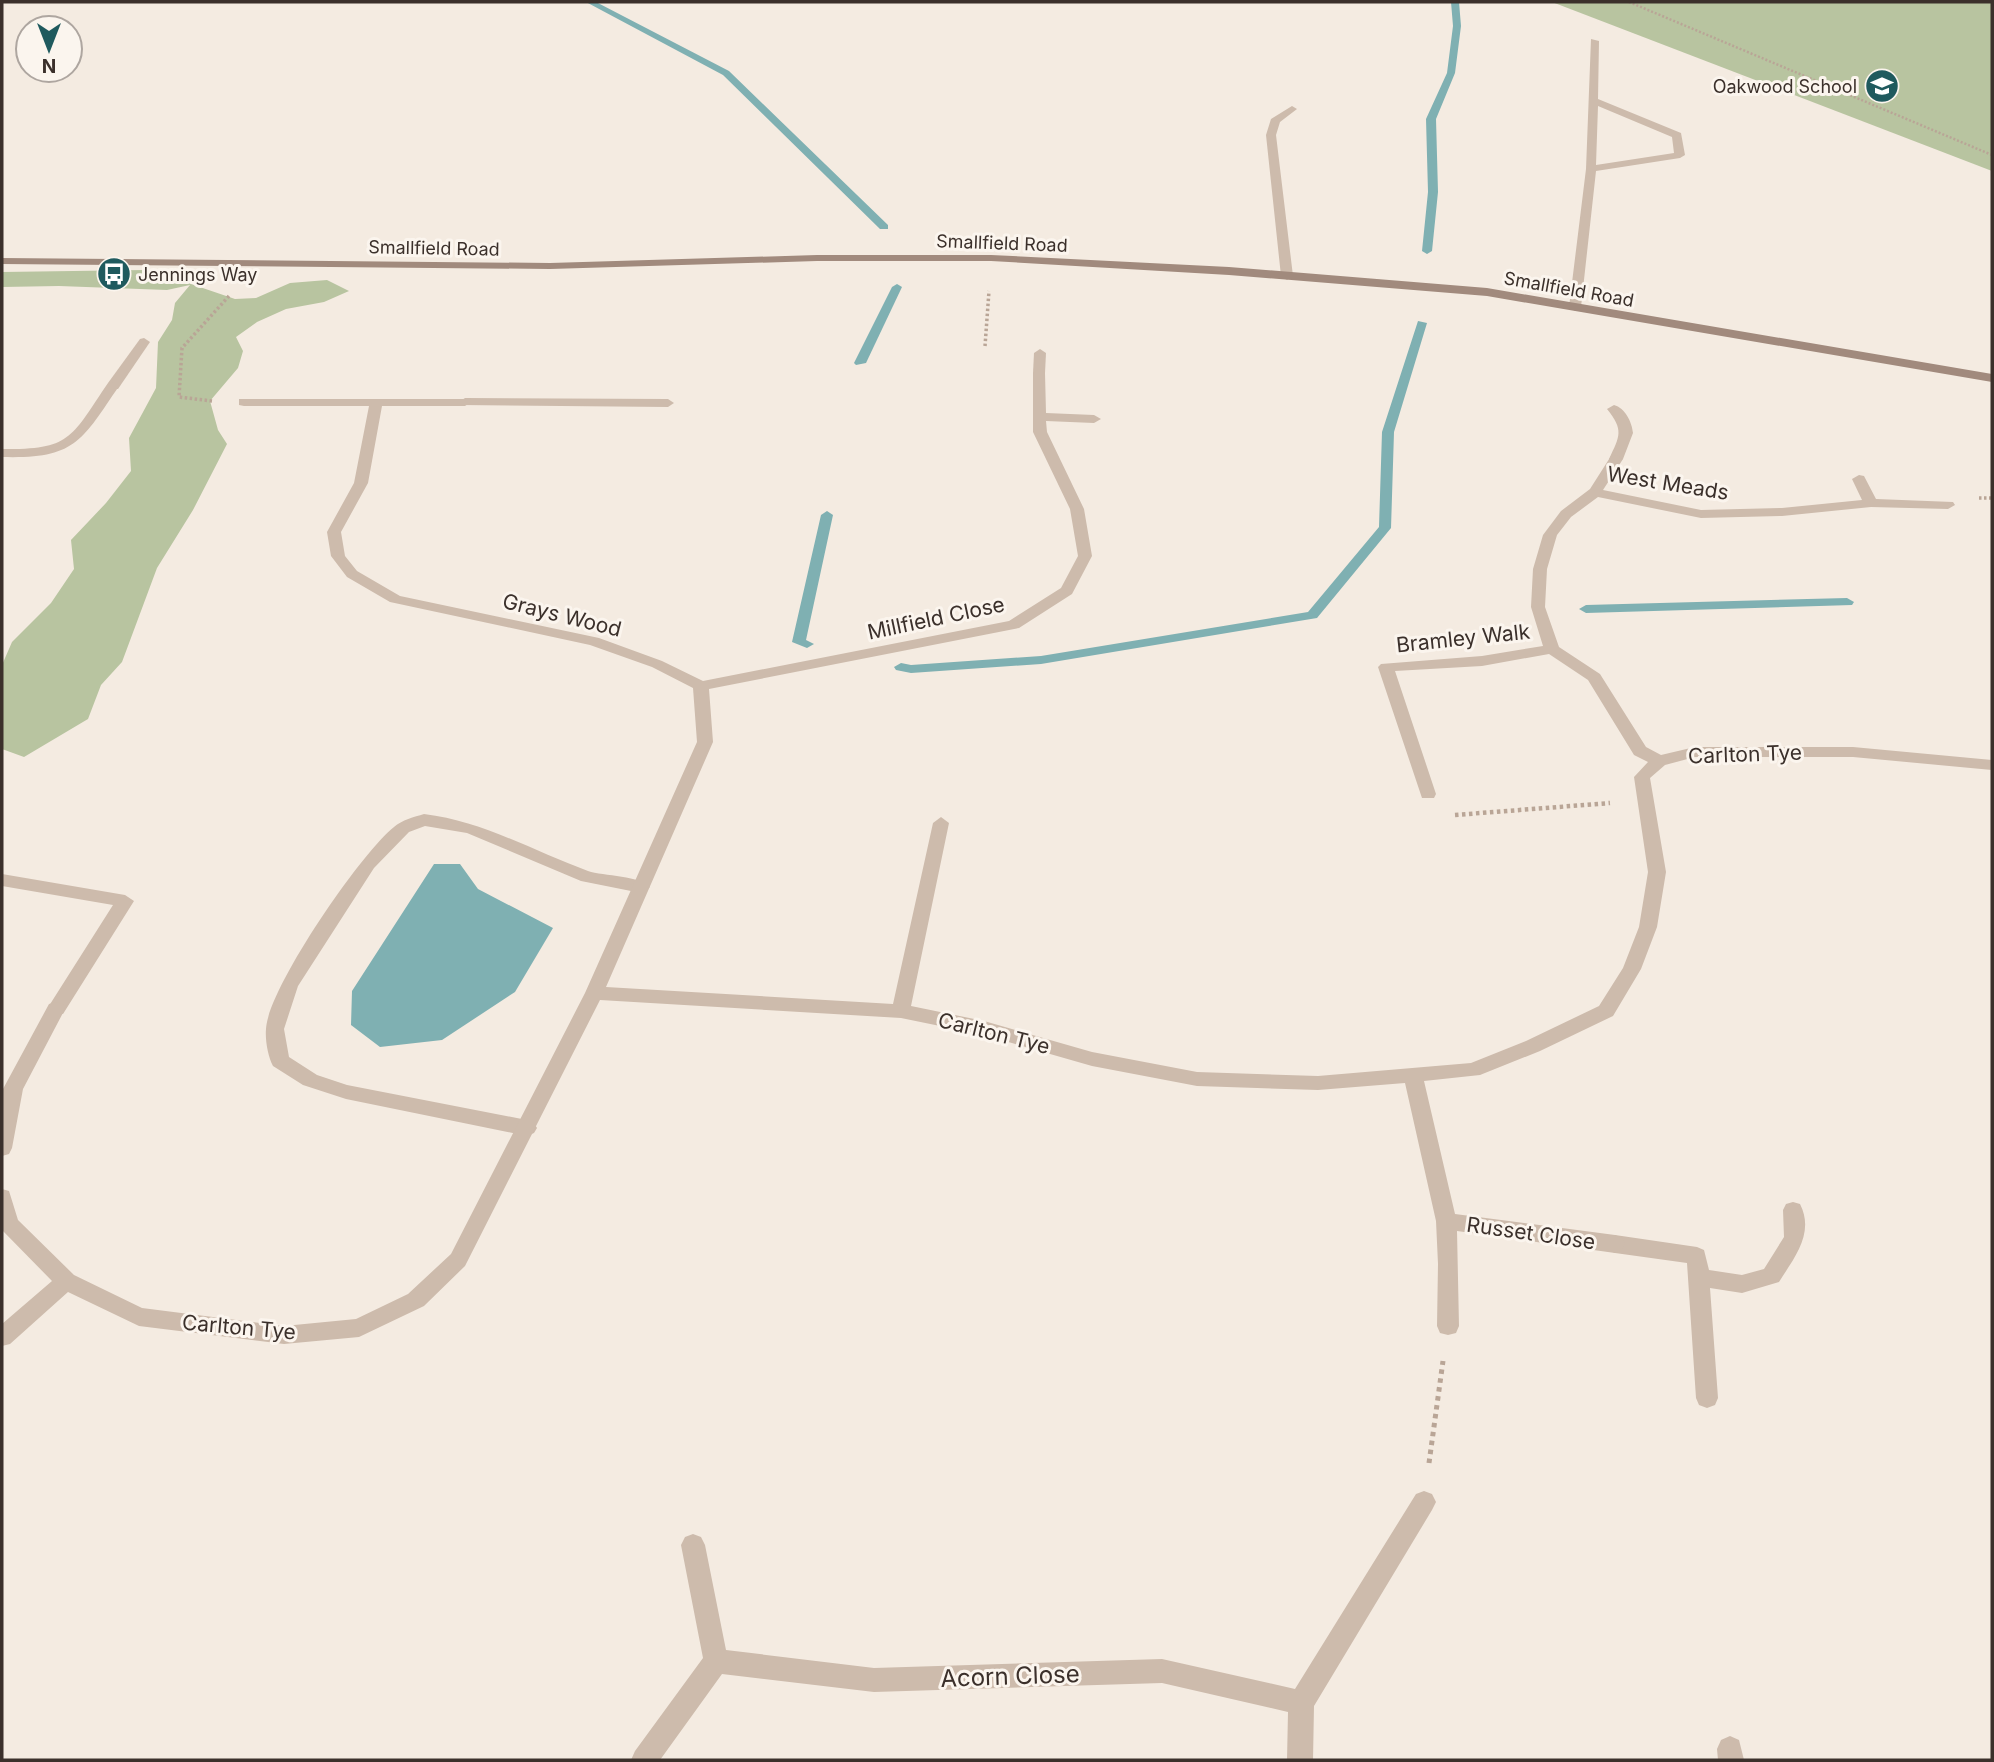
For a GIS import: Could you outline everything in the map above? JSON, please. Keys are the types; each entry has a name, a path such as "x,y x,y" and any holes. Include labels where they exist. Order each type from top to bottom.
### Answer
{"street":[{"path":"1575,307 1591,169 1594,41"},
{"path":"1591,169 1680,155 1677,135 1594,101"},
{"path":"1287,276 1271,135 1275,121 1292,109"},
{"name":"Smallfield Road","path":"2,261 550,267 817,258 991,258 1287,276 1487,292 1992,378"},
{"path":"2,453 40,454 60,450 73,442 144,342"},
{"name":"Millfield Close","path":"701,686 1014,625 1067,591 1085,556 1077,509 1040,432 1040,353"},
{"path":"244,402 668,404"},
{"name":"Grays Wood","path":"376,403 361,483 334,533 338,556 352,575 395,599 594,641 657,664 701,686"},
{"path":"1595,492 1616,459 1628,432 1625,420 1614,409"},
{"path":"1041,417 1094,419"},
{"path":"1860,479 1871,503"},
{"name":"West Meads","path":"1552,649 1538,607 1540,569 1550,535 1566,514 1595,492 1701,514 1783,512 1871,503 1948,505"},
{"path":"1552,649 1594,677 1640,751 1659,761"},
{"name":"Bramley Walk","path":"1428,794 1386,667 1482,661 1552,649"},
{"path":"594,993 705,742 701,686"},
{"name":"Carlton Tye","path":"2,1198 9,1224 66,1281 139,1317 284,1335 359,1328 415,1300 458,1259 594,993 901,1011 984,1028 1092,1059 1197,1079 1318,1083 1473,1070 1533,1046 1606,1011 1632,969 1648,927 1657,872 1642,778 1659,761 1695,752 1774,751 1853,752 1992,765"},
{"path":"527,1128 346,1092 310,1080 280,1061 275,1029 289,985 381,848 403,828 424,820 473,829 587,877 641,887"},
{"path":"901,1011 941,823"},
{"path":"2,880 125,901 56,1009 13,1089 2,1148"},
{"name":"Russet Close","path":"1413,1077 1446,1221 1449,1264 1448,1326"},
{"path":"1707,1398 1698,1277 1742,1283 1771,1276 1795,1238 1793,1210"},
{"name":"Russet Close","path":"1446,1221 1697,1256 1698,1277"},
{"path":"2,1337 66,1281"},
{"path":"1300,1760 1301,1703 1423,1502"},
{"path":"644,1760 716,1661 693,1545"},
{"name":"Acorn Close","path":"716,1661 874,1681 1162,1671 1301,1703"}],"path":[{"path":"1629,2 1992,155"},
{"path":"985,346 991,258"},
{"path":"244,402 180,397 182,348 258,264"},
{"path":"1428,794 1437,816 1646,801"},
{"path":"1423,1502 1448,1326"}],"green space":[{"name":"Oakwood School","path":"1552,2 1992,2 1992,171"},
{"path":"145,270 172,273 191,284 235,299 256,298 290,283 327,280 349,291 324,302 286,309 257,322 236,337 243,351 238,368 210,401 218,430 227,444 193,510 157,568 122,662 101,685 88,719 24,757 2,749 2,665 12,642 51,603 74,569 71,540 106,503 131,471 129,438 156,388 158,342 172,320 175,303 190,285 167,290 2,287 2,272"}],"water":[{"path":"434,864 460,864 478,889 553,928 515,992 442,1040 380,1047 351,1025 352,991"}],"waterway":[{"path":"590,2 726,73 884,227"},
{"path":"1427,251 1433,192 1431,119 1451,73 1457,26 1455,2"},
{"path":"860,363 897,287"},
{"path":"901,667 911,669 1041,660 1312,615 1385,528 1388,432 1422,323"},
{"path":"807,644 799,642 827,515"},
{"path":"1586,609 1847,602"}],"place":[{"name":"Oakwood School","path":"1882,86"},
{"name":"Jennings Way","path":"114,274"}]}
